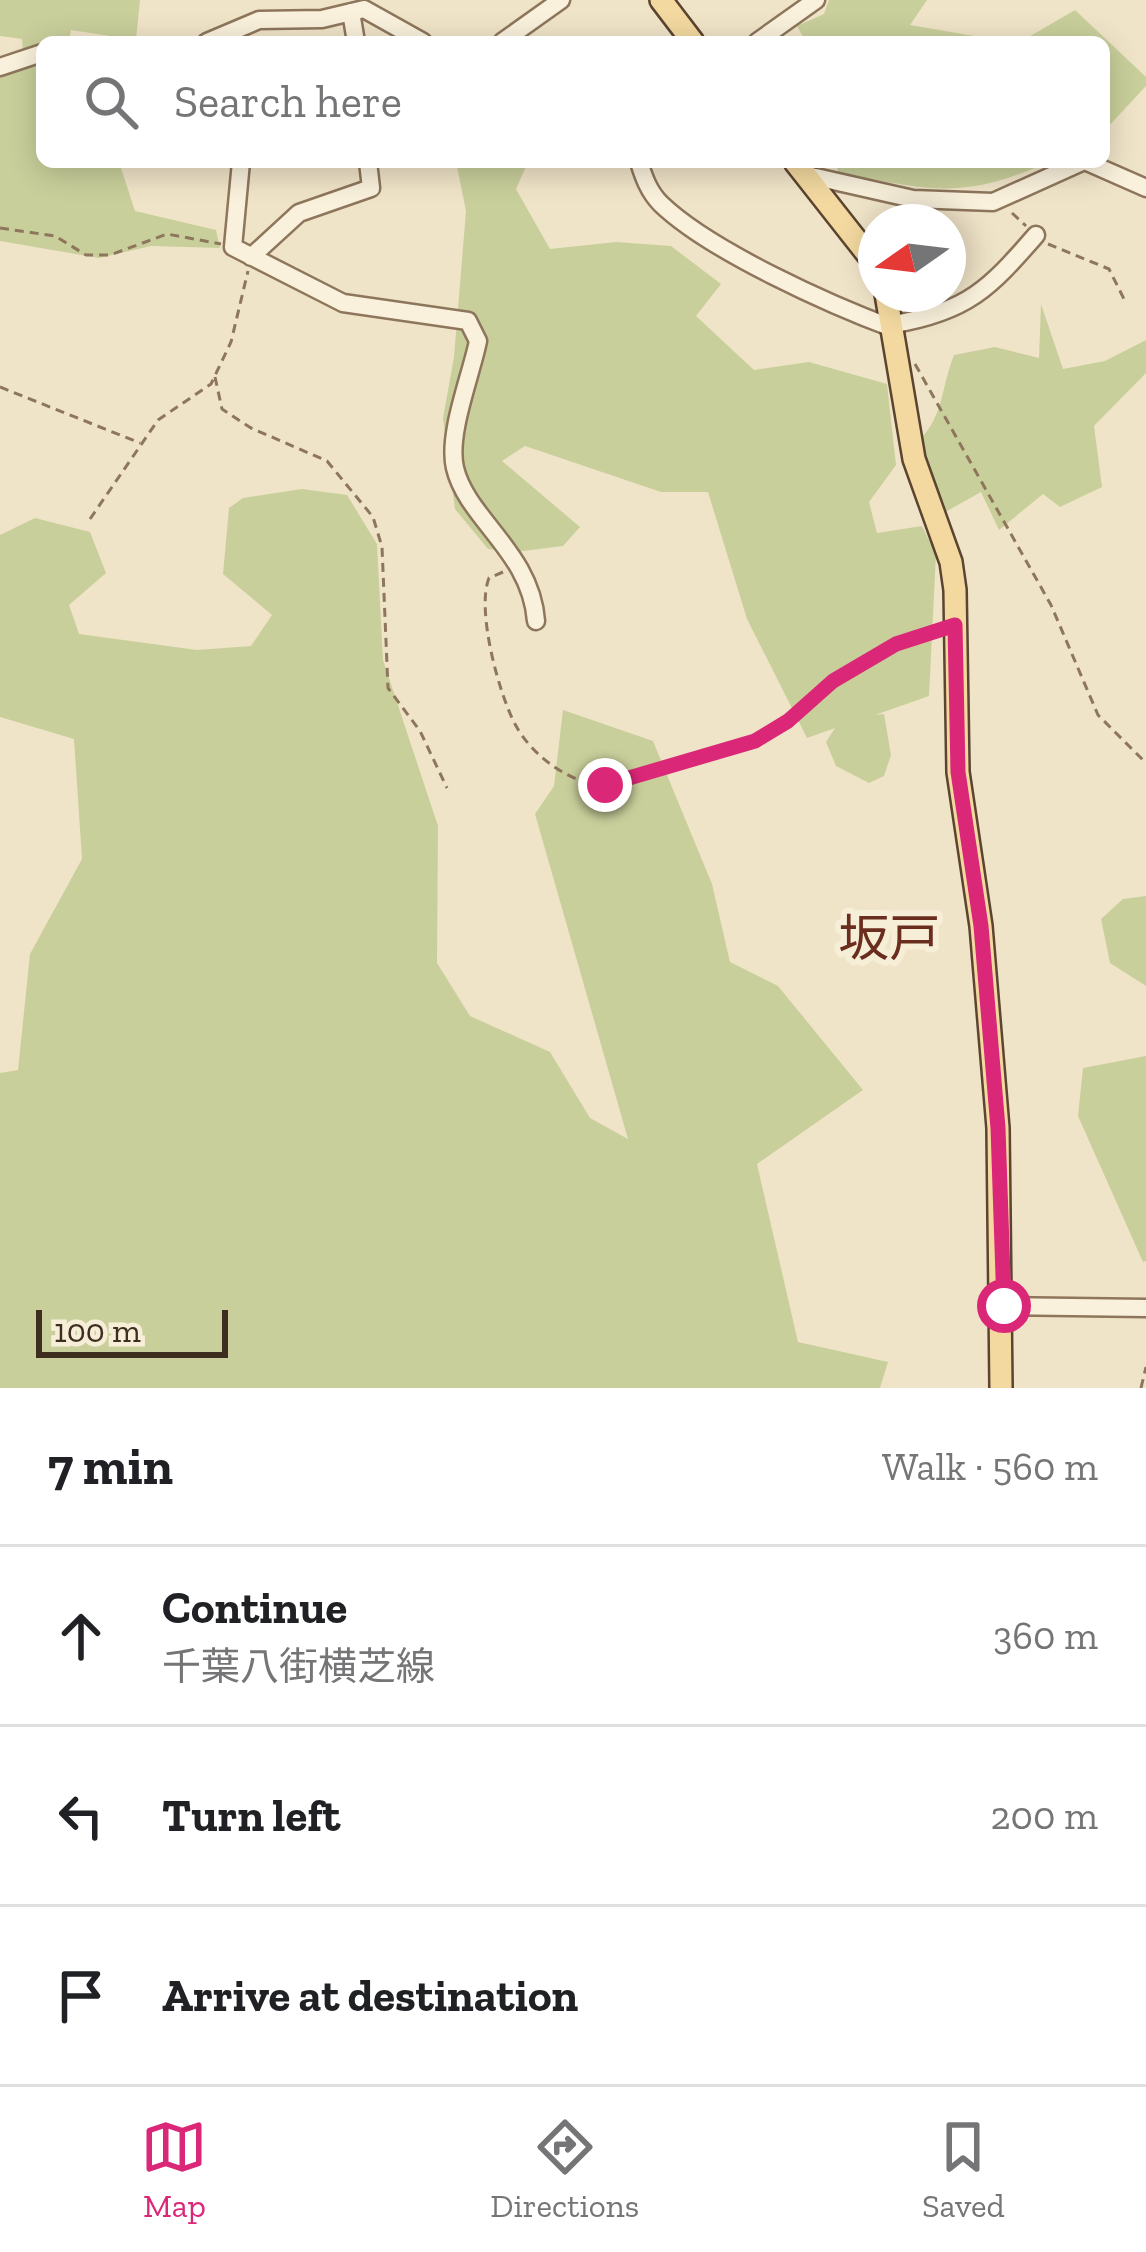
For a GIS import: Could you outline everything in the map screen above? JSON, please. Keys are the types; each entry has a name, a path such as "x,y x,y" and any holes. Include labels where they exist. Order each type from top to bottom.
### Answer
{"main road":[{"path":"662,0 681,36"},
{"path":"801,169 858,242"},
{"path":"891,312 914,459 951,562 958,772 981,926 998,1128 1004,1306 1001,1388"}],"street":[{"path":"510,36 561,0"},
{"path":"765,36 816,0"},
{"path":"221,36 259,20 364,9 412,36"},
{"path":"0,68 36,55"},
{"path":"240,168 233,247 343,303 468,321 475,328 478,341 455,428 454,466 466,493 506,541 532,592 536,621"},
{"path":"251,257 299,213 371,188 369,168"},
{"path":"641,168 650,192 680,219 830,305 896,333 960,309 998,269 1017,261 1036,235"},
{"path":"801,169 913,200 1000,199 1070,168"},
{"path":"1098,168 1146,188"},
{"path":"1004,1306 1146,1308"}],"path":[{"path":"1000,199 1036,235 1109,269 1124,298"},
{"path":"0,228 55,236 86,255 110,255 167,234 233,247"},
{"path":"90,519 174,405 215,376 231,342 251,257"},
{"path":"896,333 925,374 955,442 1051,605 1098,715 1146,764"},
{"path":"215,376 222,409 250,428 327,461 373,517 382,547 388,688 420,731 447,788"},
{"path":"0,387 142,444"},
{"path":"515,566 489,578 485,626 515,724 544,759 585,785 605,785 755,741 788,721 833,681 896,644 955,625"},
{"path":"1141,1388 1146,1367"}],"green space":[{"path":"0,0 140,0 136,36 71,30 70,36 36,36 36,168 121,168 135,211 216,230 220,248 151,246 99,258 0,241 0,74 24,63 22,39 0,36"},
{"path":"829,0 927,0 910,25 974,36 803,36 797,26 824,14"},
{"path":"1075,10 1103,36 1030,36"},
{"path":"1110,43 1146,77 1146,86 1110,125"},
{"path":"457,168 525,168 516,189 550,249 616,242 671,246 721,284 696,316 754,370 809,362 887,384 896,465 869,502 877,533 922,526 936,554 929,696 875,715 884,714 891,755 884,776 869,783 836,766 826,742 835,728 807,738 747,619 708,492 661,492 525,446 502,461 580,527 563,546 515,552 488,549 455,509 443,418 454,357 466,211"},
{"path":"837,168 1033,168 992,183 944,188 838,172"},
{"path":"1041,304 1063,369 1105,361 1146,340 1146,373 1094,426 1102,487 1060,507 1043,494 999,530 981,492 940,515 918,441 937,412 954,355 995,347 1039,358"},
{"path":"302,489 347,495 377,544 383,660 438,826 437,963 470,1016 550,1052 590,1118 628,1139 535,814 554,786 563,710 653,741 712,884 730,962 778,986 863,1090 757,1164 798,1342 888,1362 880,1388 0,1388 0,1073 18,1070 30,954 82,859 74,739 0,717 0,535 35,518 90,532 106,573 69,605 79,634 197,650 251,646 272,615 223,574 229,508 243,498"},
{"path":"1146,896 1146,986 1110,963 1101,919 1123,899"},
{"path":"1146,1056 1143,1262 1078,1116 1083,1068"}],"district":[{"name":"坂戸","path":"889,938"}],"route":[{"path":"605,785 755,741 788,721 833,681 896,644 955,625 958,772 981,926 998,1128 1004,1306"}]}
